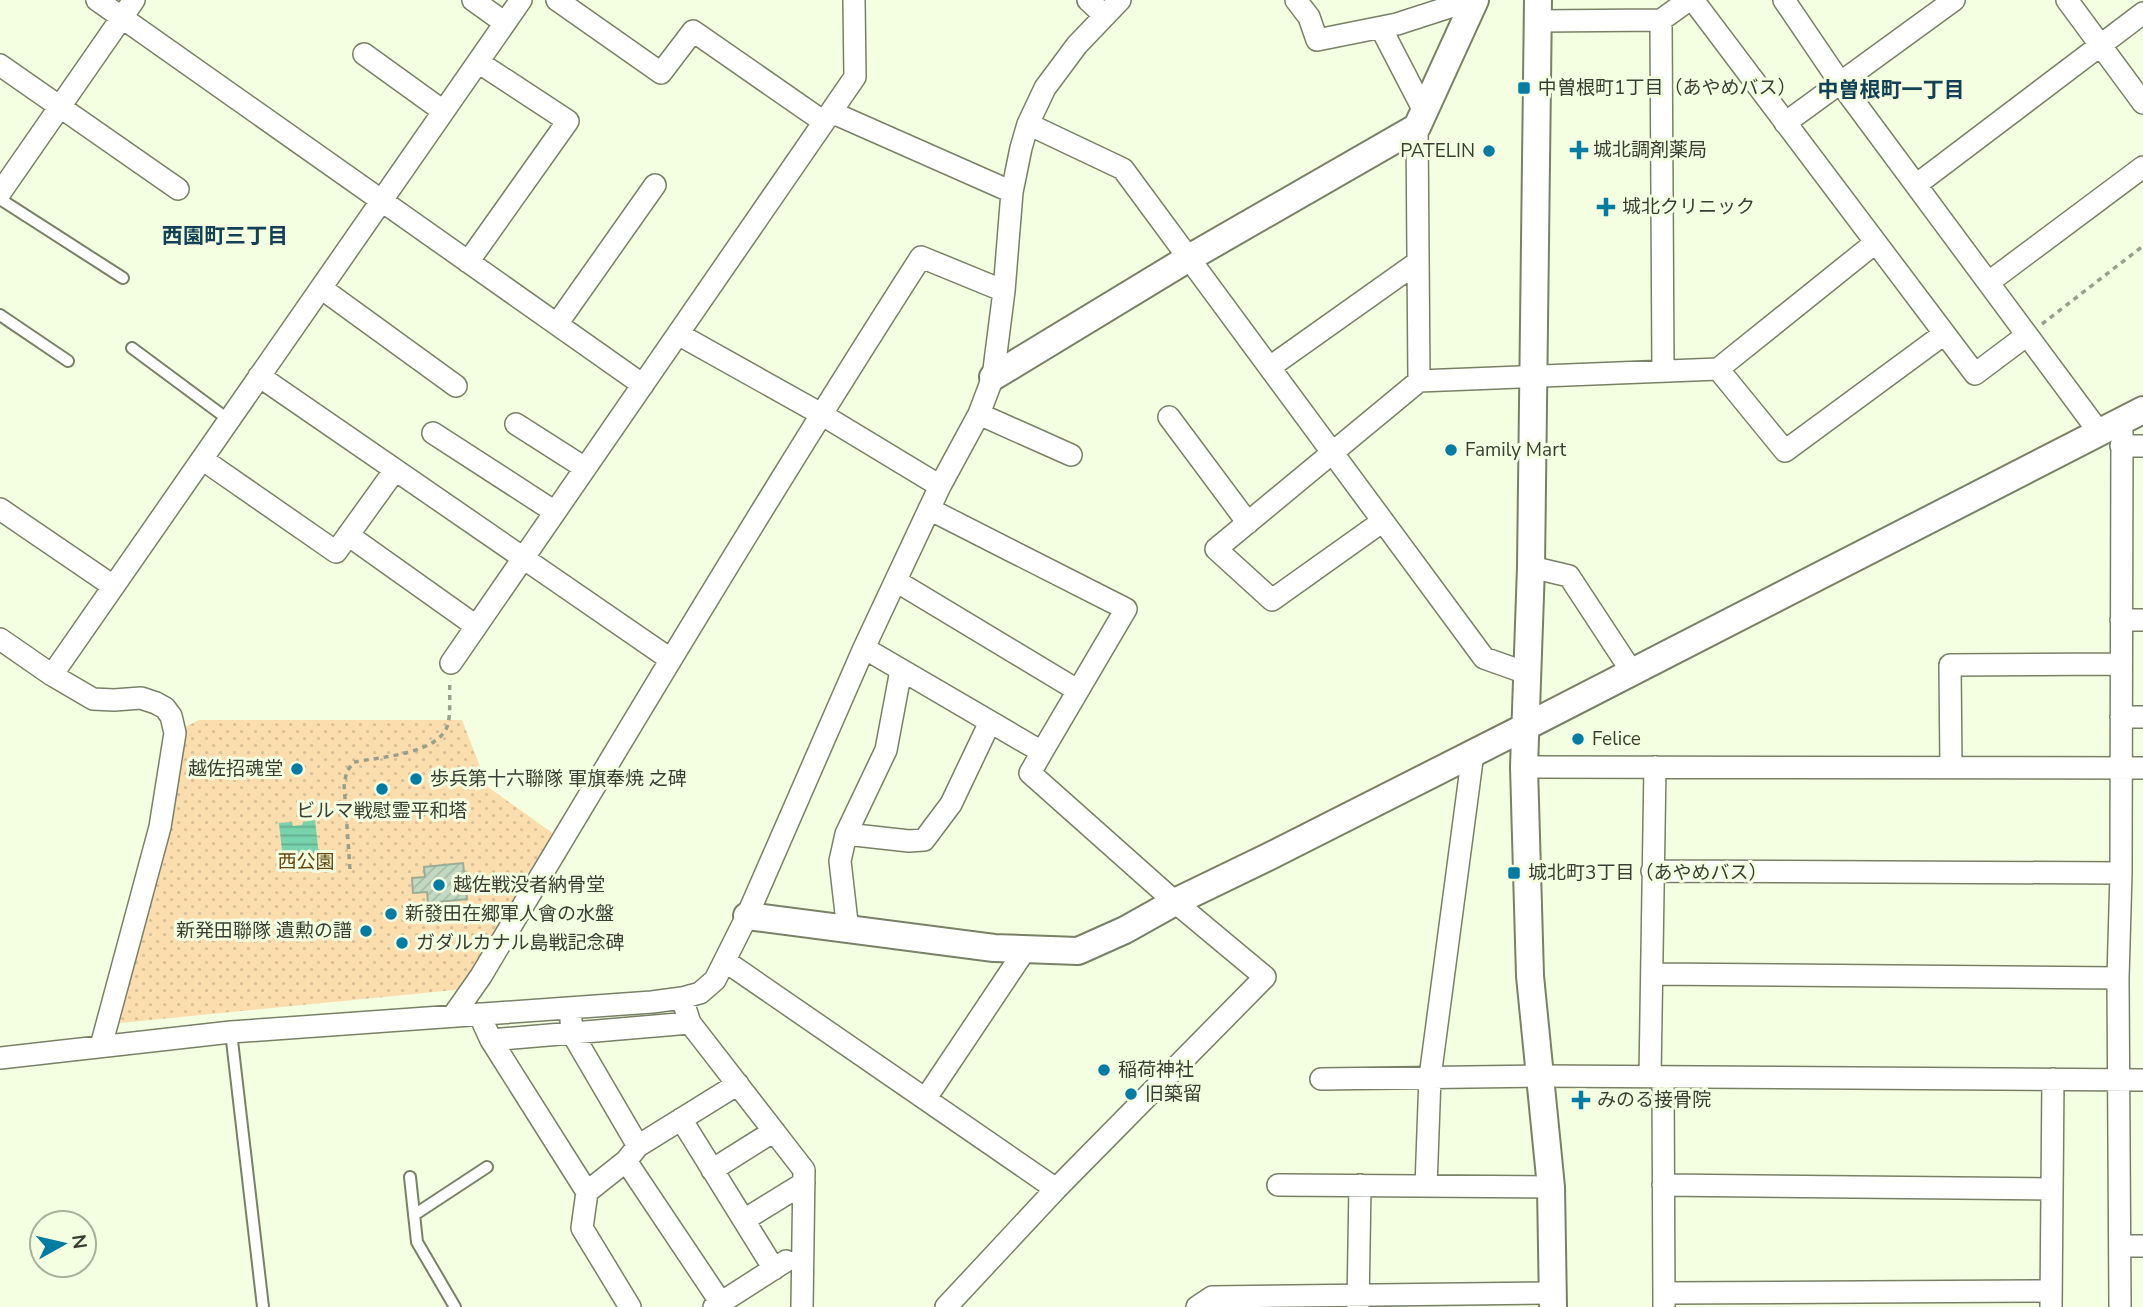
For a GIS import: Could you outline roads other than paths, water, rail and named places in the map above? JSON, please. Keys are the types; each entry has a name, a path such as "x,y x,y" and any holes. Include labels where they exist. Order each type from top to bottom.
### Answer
{"street":[{"path":"97,0 128,9 381,200 643,385"},
{"path":"473,0 505,23"},
{"path":"52,675 520,0"},
{"path":"557,0 661,74 693,31 828,117 1012,192"},
{"path":"451,663 855,77 854,0"},
{"path":"1088,0 1104,15"},
{"path":"0,1058 231,1032 682,998 700,993 715,980 747,916 864,648 940,486 979,414 993,377 1004,291 1012,192 1028,124 1045,88 1077,45 1120,0"},
{"path":"1296,0 1310,16 1317,40 1381,28 1473,0"},
{"path":"1419,381 1420,119 1473,0"},
{"path":"1197,1307 1212,1297 1358,1301 1553,1300 1551,1187 1530,976 1524,766 1531,567 1531,378 1538,10 1661,20 1691,0 1975,374 2028,335"},
{"path":"1784,0 1841,83 2028,335 2126,431 2132,620 2121,664 2118,978 2120,1307"},
{"path":"1784,123 1954,0"},
{"path":"2067,0 2143,103"},
{"path":"1,192 128,9"},
{"path":"1916,185 2143,13"},
{"path":"1661,20 1663,371"},
{"path":"1381,28 1420,119"},
{"path":"365,54 443,111"},
{"path":"468,261 568,121 478,62"},
{"path":"0,65 178,189"},
{"path":"993,377 1420,119"},
{"path":"1028,124 1123,169 1484,658 1529,674"},
{"path":"1989,282 2143,167"},
{"path":"557,324 655,185"},
{"path":"1382,521 1272,600 1216,549 1419,381 1718,369 1875,243"},
{"path":"453,1016 481,976 670,659 921,257 1004,291"},
{"path":"1270,368 1418,262"},
{"path":"321,288 456,386"},
{"path":"678,334 821,414 940,486"},
{"path":"1718,369 1785,451 1944,334"},
{"path":"260,376 670,659"},
{"path":"979,414 1071,455"},
{"path":"1169,417 1248,523"},
{"path":"516,424 585,468"},
{"path":"747,916 994,948 1078,951 1125,930 1175,902 1632,672 2126,431"},
{"path":"433,433 555,512"},
{"path":"202,459 336,552 396,470"},
{"path":"0,509 114,586"},
{"path":"929,509 1126,609 1030,773 1175,902 1265,977 1056,1189 946,1307"},
{"path":"348,535 476,626"},
{"path":"1531,567 1569,576 1632,672"},
{"path":"896,581 1077,690"},
{"path":"0,639 93,699 141,698 165,708 171,716 175,733 160,827 101,1046"},
{"path":"864,648 1042,752"},
{"path":"1951,767 1951,665 2121,664"},
{"path":"848,930 839,861 846,834 886,750 901,670"},
{"path":"2121,717 2143,717"},
{"path":"846,834 909,841 924,840 951,804 990,722"},
{"path":"1426,1186 1430,1077 1473,753"},
{"path":"1524,766 2143,768"},
{"path":"1655,767 1652,974 1663,1185 1664,1300 2051,1299 2053,1079"},
{"path":"1652,872 2121,873"},
{"path":"926,1098 1025,950"},
{"path":"725,961 1056,1189"},
{"path":"1652,974 2118,978"},
{"path":"682,998 690,1023 804,1170 802,1307"},
{"path":"570,1007 572,1033 632,1154 718,1305 803,1251"},
{"path":"479,1014 491,1040 587,1192 582,1228 630,1307"},
{"path":"491,1040 690,1023"},
{"path":"1321,1079 1539,1076 2143,1080"},
{"path":"587,1192 632,1154 681,1119 738,1084"},
{"path":"681,1119 774,1269"},
{"path":"712,1170 774,1131"},
{"path":"744,1220 804,1184"},
{"path":"1278,1185 1551,1187"},
{"path":"1358,1301 1360,1185"},
{"path":"1663,1185 2052,1188"},
{"path":"2120,1246 2143,1246"}],"lane":[{"path":"1,192 122,278"},
{"path":"0,315 68,361"},
{"path":"132,348 229,420"},
{"path":"231,1032 263,1307"},
{"path":"414,1214 487,1167"},
{"path":"410,1177 417,1242 455,1307"}],"place":[{"name":"中曽根町1丁目（あやめバス）","path":"1524,88"},
{"name":"城北調剤薬局","path":"1579,150"},
{"name":"PATELIN","path":"1489,151"},
{"name":"城北クリニック","path":"1606,207"},
{"name":"Family Mart","path":"1451,450"},
{"name":"Felice","path":"1578,739"},
{"name":"越佐招魂堂","path":"297,769"},
{"name":"歩兵第十六聯隊 軍旗奉焼 之碑","path":"416,779"},
{"name":"ビルマ戦慰霊平和塔","path":"382,789"},
{"name":"城北町3丁目（あやめバス）","path":"1514,873"},
{"name":"越佐戦没者納骨堂","path":"439,885"},
{"name":"新發田在郷軍人會の水盤","path":"391,914"},
{"name":"新発田聯隊 遺勲の譜","path":"366,931"},
{"name":"ガダルカナル島戦記念碑","path":"402,943"},
{"name":"稲荷神社","path":"1104,1070"},
{"name":"旧築留","path":"1131,1094"},
{"name":"みのる接骨院","path":"1581,1100"}],"district":[{"name":"中曽根町一丁目","path":"1891,90"},
{"name":"西園町三丁目","path":"225,236"}],"park label":[{"name":"西公園","path":"306,862"}]}
